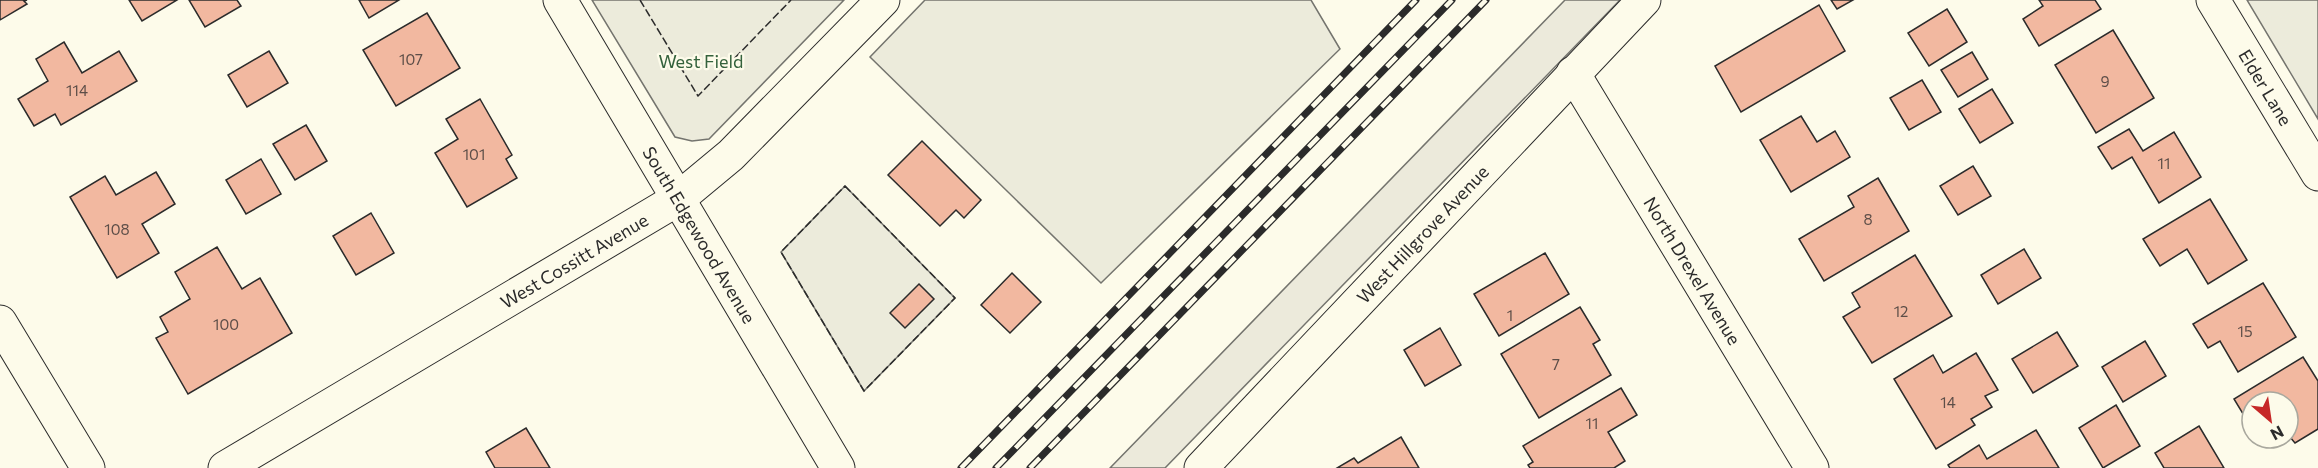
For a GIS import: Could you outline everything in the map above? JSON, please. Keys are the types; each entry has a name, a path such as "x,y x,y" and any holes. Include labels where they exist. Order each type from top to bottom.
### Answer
{"street":[{"name":"South Edgewood Avenue","path":"560,0 838,468"},
{"name":"West Cossitt Avenue","path":"225,468 678,199 731,155 883,0"},
{"name":"West Hillgrove Avenue","path":"1201,468 1644,0"},
{"name":"Elder Lane","path":"2213,0 2318,174"},
{"name":"North Drexel Avenue","path":"1573,73 1812,468"},
{"path":"0,322 88,468"}],"green space":[{"name":"West Field","path":"592,0 844,0 709,139 692,141 675,137"},
{"path":"925,0 1311,0 1340,49 1101,283 870,57"},
{"path":"2247,0 2318,0 2318,119"},
{"path":"845,186 955,298 864,391 781,252"}],"shaded area":[{"path":"1565,0 1620,0 1165,468 1110,468"}],"building":[{"path":"0,0 27,0 24,1 27,4 0,20"},
{"path":"129,0 177,0 142,21"},
{"path":"189,0 237,0 241,6 205,27"},
{"path":"359,0 399,0 369,18"},
{"path":"1831,0 1853,0 1837,9"},
{"path":"2039,0 2095,0 2101,9 2039,46 2023,19 2043,6"},
{"path":"1819,5 1845,51 1741,112 1715,66"},
{"path":"1947,9 1967,42 1929,66 1908,33"},
{"path":"427,13 460,68 396,106 363,50"},
{"path":"2113,30 2154,98 2096,133 2055,65"},
{"path":"64,42 82,73 119,51 137,81 61,125 55,114 34,126 18,99 48,81 36,59"},
{"path":"269,51 288,83 247,107 228,75"},
{"path":"1972,52 1988,79 1958,97 1941,70"},
{"path":"1922,80 1941,112 1909,130 1890,98"},
{"path":"1992,89 2013,123 1980,143 1959,109"},
{"path":"480,99 512,155 506,159 517,178 467,207 435,153 458,139 446,119"},
{"path":"1801,116 1817,142 1835,131 1850,157 1791,192 1760,140"},
{"path":"306,125 327,161 295,180 273,144"},
{"path":"2129,129 2143,151 2174,132 2201,177 2159,203 2132,157 2112,169 2098,147"},
{"path":"922,141 981,200 964,218 956,210 940,226 888,175"},
{"path":"261,159 281,194 246,214 226,180"},
{"path":"1973,166 1991,196 1958,215 1940,186"},
{"path":"156,172 175,204 142,224 159,253 117,278 70,197 105,176 116,195"},
{"path":"1878,178 1909,231 1824,281 1799,239 1854,207 1848,196"},
{"path":"2210,199 2247,260 2208,284 2187,249 2160,266 2143,239"},
{"path":"371,213 394,253 356,275 333,236"},
{"path":"217,247 242,289 260,278 292,333 188,394 156,338 168,332 160,317 190,299 175,272"},
{"path":"2024,249 2041,278 1998,304 1981,275"},
{"path":"1545,253 1569,294 1499,336 1474,294"},
{"path":"1915,255 1952,316 1872,363 1843,317 1860,307 1852,293"},
{"path":"1012,273 1041,302 1010,333 981,305"},
{"path":"2263,283 2296,337 2238,372 2220,341 2208,348 2193,324"},
{"path":"919,284 934,299 905,328 890,313"},
{"path":"1580,307 1600,340 1593,344 1611,375 1539,418 1501,354"},
{"path":"1440,328 1461,365 1425,386 1404,350"},
{"path":"2057,332 2078,366 2033,393 2012,359"},
{"path":"2145,341 2166,376 2123,402 2102,367"},
{"path":"1976,353 1998,390 1985,396 1992,407 1971,419 1975,425 1936,449 1894,379 1933,355 1943,373"},
{"path":"2303,357 2318,381 2318,429 2300,440 2300,390 2249,390"},
{"path":"1621,388 1637,415 1608,432 1625,461 1614,468 1530,468 1528,465 1533,462 1523,446"},
{"path":"2240,395 2240,409 2234,399"},
{"path":"2116,405 2140,446 2103,468 2079,428"},
{"path":"2199,426 2224,468 2164,468 2155,453"},
{"path":"526,428 550,468 495,468 486,452"},
{"path":"2036,430 2059,468 1950,468 1948,465 1979,445 1987,459"},
{"path":"1401,437 1419,468 1337,468 1354,458 1358,463"}],"railway":[{"path":"961,468 1416,0"},
{"path":"996,468 1452,0"},
{"path":"1030,468 1486,0"}],"fence":[{"path":"640,0 698,96 791,0"},
{"path":"845,186 955,298 864,391 781,252 845,186"}]}
